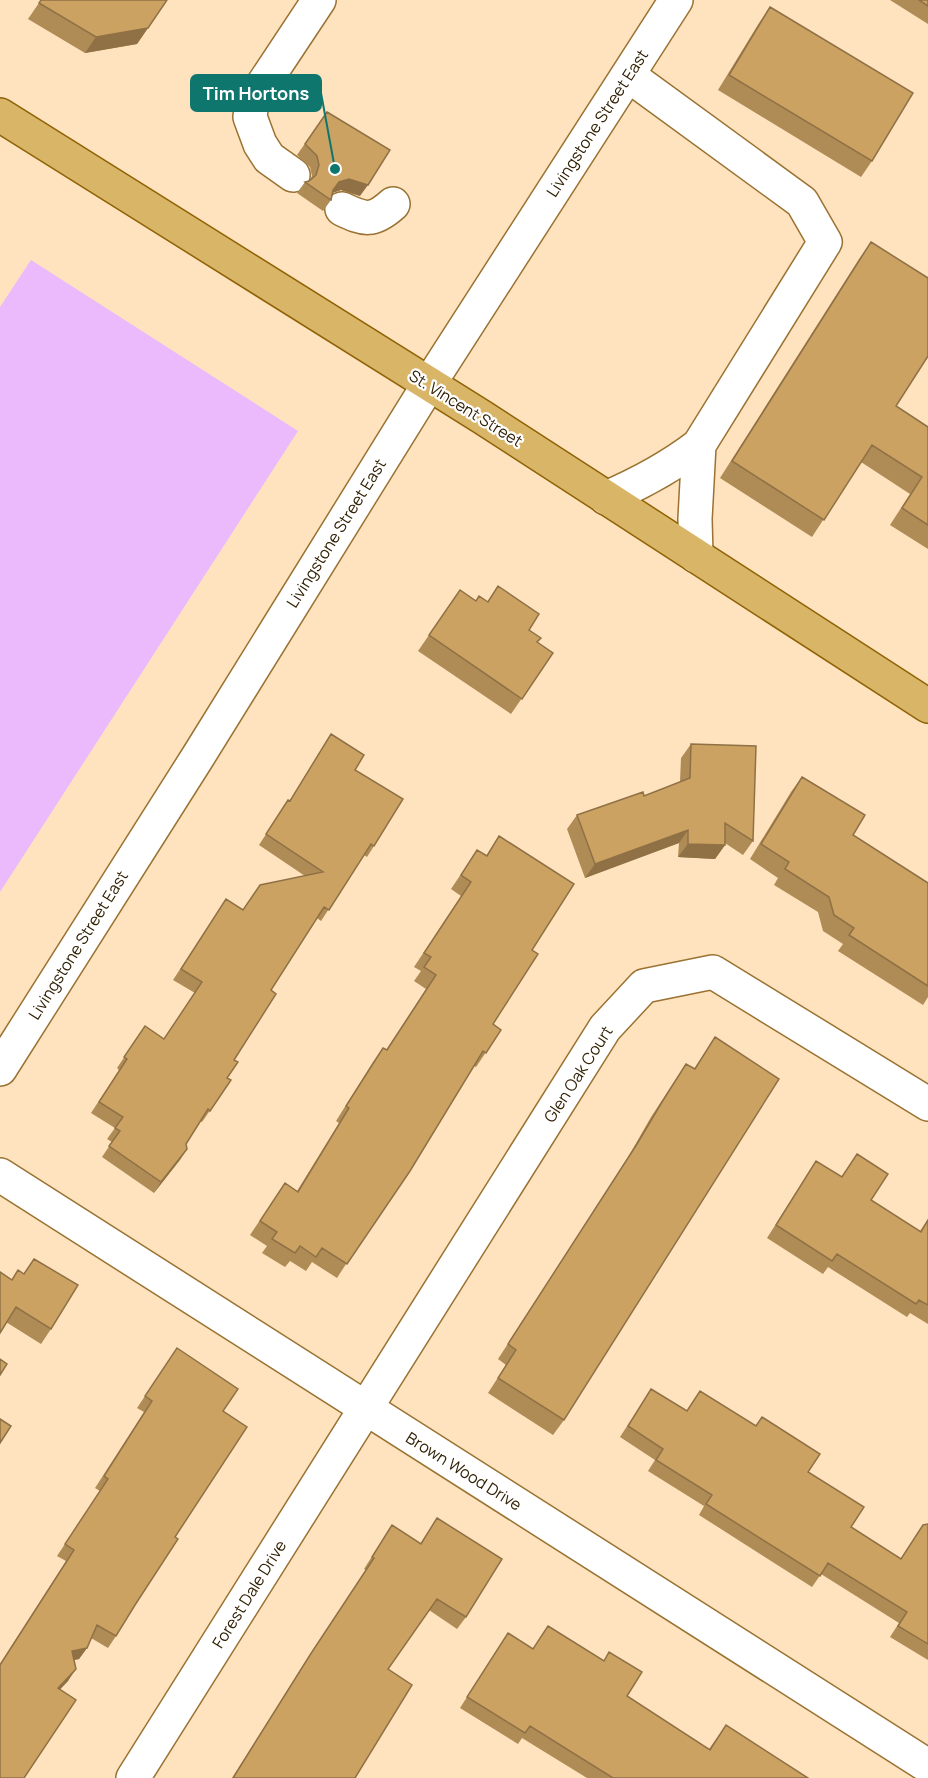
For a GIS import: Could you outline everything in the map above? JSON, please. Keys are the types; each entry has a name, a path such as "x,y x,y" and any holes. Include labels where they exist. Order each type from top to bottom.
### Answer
{"main road":[{"name":"St. Vincent Street","path":"0,115 429,384 928,706"}],"street":[{"path":"293,176 269,158 260,144 250,117 252,101 319,0"},
{"name":"Livingstone Street East","path":"0,1069 193,765 429,384 676,0"},
{"path":"606,498 639,484 676,463 699,445 825,242 802,202 627,75"},
{"path":"342,209 360,218 380,216 393,204"},
{"path":"696,556 695,519 699,445"},
{"name":"Glen Oak Court","path":"366,1410 605,1028 644,986 713,972 928,1104"},
{"name":"Brown Wood Drive","path":"0,1175 928,1766"},
{"name":"Forest Dale Drive","path":"133,1778 366,1410"}],"shaded area":[{"path":"31,260 298,431 0,892 0,307"}],"building":[{"path":"41,0 167,0 148,28 96,37 39,3"},
{"path":"919,0 928,0 928,6"},
{"path":"770,7 913,93 872,161 729,75"},
{"path":"327,112 390,150 368,185 349,179 339,182 333,190 331,200 305,182 316,175 319,165 317,156 305,144"},
{"path":"871,242 928,278 928,356 896,406 928,427 928,525 902,508 922,477 872,445 824,520 732,461"},
{"path":"498,586 539,614 529,630 541,638 537,642 553,653 522,699 429,635 460,590 476,601 479,596 488,602"},
{"path":"331,734 364,755 355,770 403,799 374,846 371,844 329,910 324,907 271,990 276,994 234,1060 238,1062 227,1078 231,1080 210,1111 208,1109 186,1144 187,1149 161,1182 109,1146 120,1131 115,1128 123,1117 99,1102 127,1059 124,1057 145,1026 164,1039 202,982 181,969 226,899 243,910 260,885 323,872 266,834 288,800 290,801"},
{"path":"691,744 756,746 753,841 725,823 725,845 688,844 688,830 595,864 577,815 643,792 644,796 690,778"},
{"path":"802,777 865,815 853,835 928,883 928,986 849,935 854,928 834,915 829,897 785,869 789,862 761,844"},
{"path":"499,836 574,884 532,950 538,954 493,1024 501,1030 486,1053 483,1051 410,1171 347,1264 322,1248 316,1257 300,1246 295,1253 272,1239 277,1232 260,1221 285,1183 298,1192 349,1108 346,1106 383,1048 387,1050 436,975 424,967 431,957 424,953 471,882 461,875 477,850 487,856"},
{"path":"715,1037 779,1079 564,1420 498,1378 516,1350 508,1344 686,1064 695,1069"},
{"path":"857,1154 888,1174 871,1200 921,1232 928,1220 928,1305 919,1300 916,1304 837,1254 832,1261 776,1225 816,1161 842,1177"},
{"path":"34,1259 78,1285 51,1329 16,1307 0,1333 0,1272 12,1280 18,1270 24,1274"},
{"path":"177,1348 238,1389 223,1411 247,1427 175,1537 178,1539 116,1636 97,1625 87,1648 72,1651 76,1669 58,1688 76,1700 24,1778 0,1778 0,1665 74,1550 65,1544 108,1479 104,1476 152,1401 145,1396"},
{"path":"0,1359 7,1364 0,1375"},
{"path":"651,1389 687,1411 700,1391 756,1426 762,1417 820,1454 808,1472 864,1507 851,1527 901,1559 923,1525 928,1524 928,1644 898,1626 907,1612 828,1563 820,1576 706,1504 712,1495 656,1460 663,1449 628,1426"},
{"path":"0,1419 11,1426 0,1443"},
{"path":"437,1518 502,1559 466,1617 437,1599 388,1669 412,1685 355,1778 233,1778 374,1558 372,1557 392,1525 421,1544"},
{"path":"548,1626 604,1661 609,1652 642,1672 627,1696 710,1750 726,1725 808,1778 613,1778 530,1726 525,1733 467,1697 508,1633 533,1649"}],"place":[{"name":"Tim Hortons","path":"335,169"}]}
